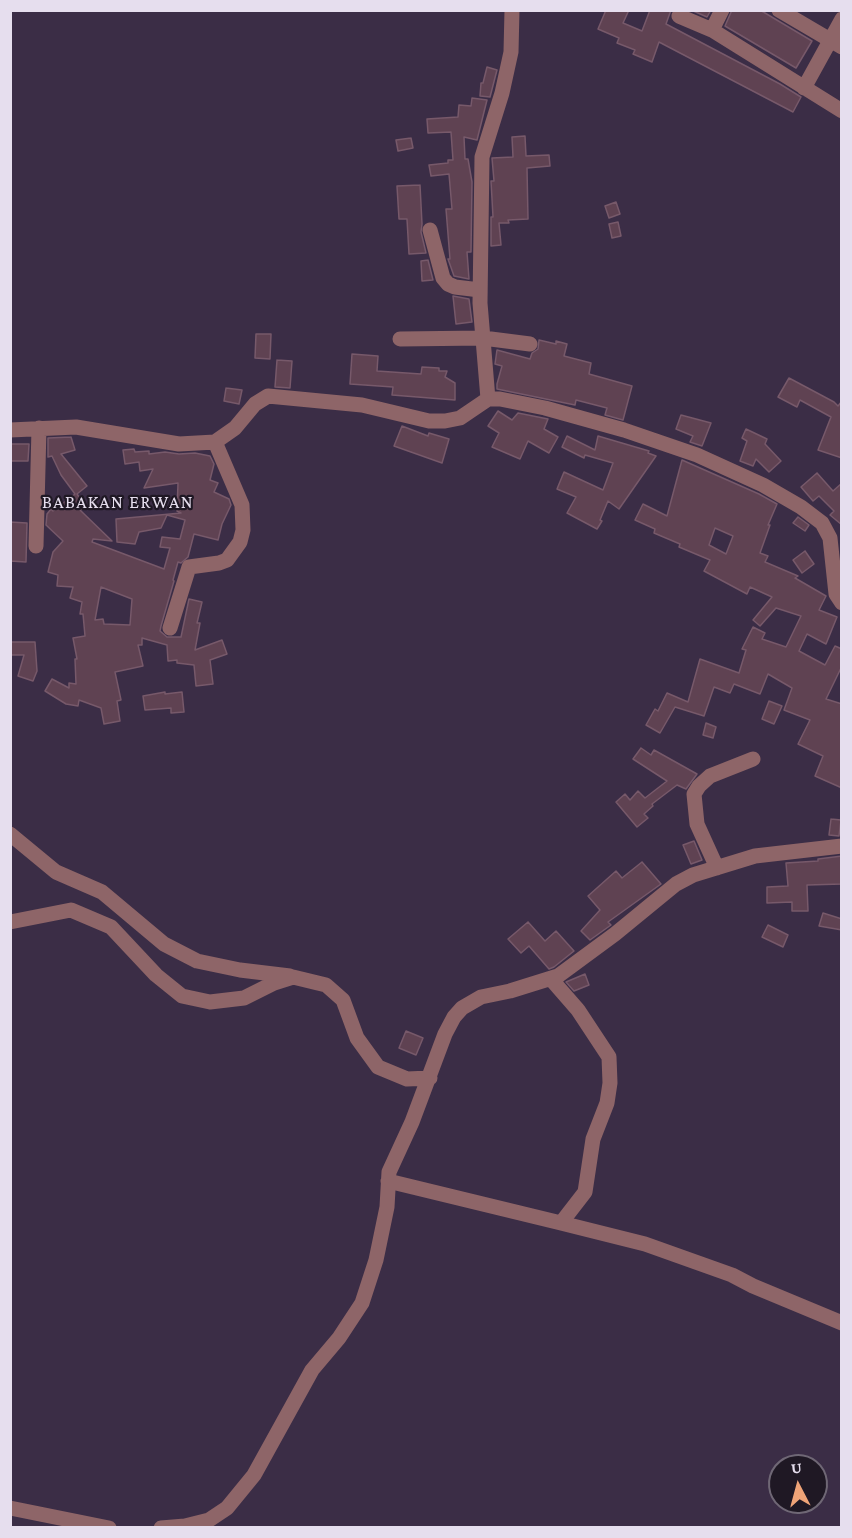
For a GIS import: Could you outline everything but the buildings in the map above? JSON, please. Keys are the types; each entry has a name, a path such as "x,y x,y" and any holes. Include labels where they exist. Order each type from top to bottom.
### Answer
{"street":[{"path":"488,399 480,290 482,157 512,52 512,10"},
{"path":"712,30 722,10"},
{"path":"779,10 836,44"},
{"path":"679,16 712,30 842,111"},
{"path":"804,88 836,44 842,20"},
{"path":"430,230 443,278 448,284 480,290"},
{"path":"400,339 483,338 530,344"},
{"path":"10,430 76,427 179,444 215,442 235,428 255,404 268,396 362,405 429,421 460,418 488,399 545,408 645,437 706,459 763,485 801,507 822,523 830,538 836,594 842,603"},
{"path":"36,546 39,429"},
{"path":"170,628 189,567 227,560 240,542 243,530 242,505 215,442"},
{"path":"717,868 697,824 694,794 710,776 753,759"},
{"path":"10,834 56,872 102,892 164,944 197,961 292,977 326,986 343,1000 357,1038 378,1067 407,1079 430,1077"},
{"path":"161,1527 185,1526 209,1520 227,1508 254,1475 312,1370 339,1338 362,1303 376,1260 387,1207 389,1172 412,1122 445,1034 462,1008 481,996 558,976 615,934 676,884 693,875 755,856 842,846"},
{"path":"10,922 71,910 111,927 156,975 182,996 210,1002 244,998 292,977"},
{"path":"551,979 578,1010 609,1058 610,1074 607,1103 593,1139 585,1192 561,1223"},
{"path":"388,1181 655,1248 732,1275 842,1323"},
{"path":"10,1508 109,1527"}],"district":[{"name":"BABAKAN ERWAN","path":"118,502"}]}
